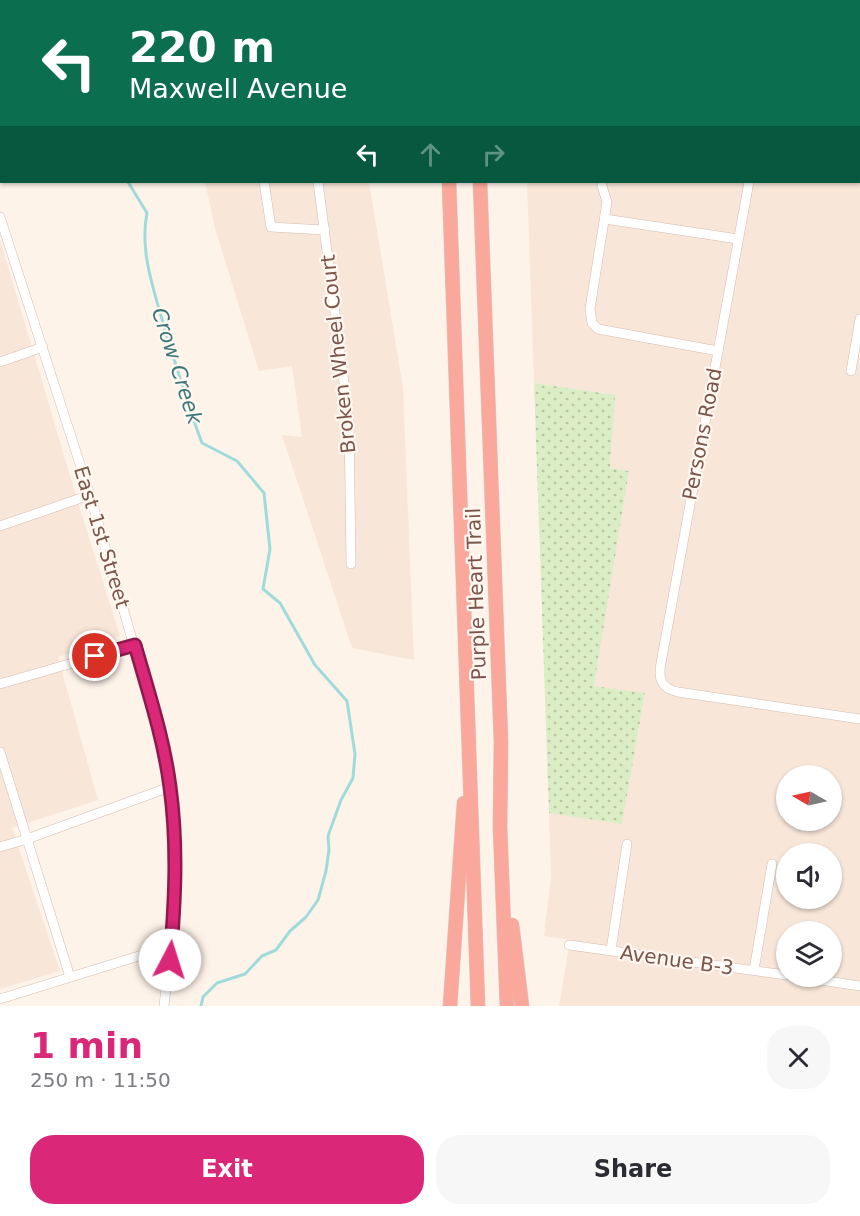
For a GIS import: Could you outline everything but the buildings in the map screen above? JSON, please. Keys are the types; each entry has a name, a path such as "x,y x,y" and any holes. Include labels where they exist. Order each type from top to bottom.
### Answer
{"highway":[{"name":"Purple Heart Trail","path":"449,183 478,1006"},
{"name":"Purple Heart Trail","path":"480,183 501,742 500,826 507,1006"},
{"path":"450,1006 463,815 466,678"},
{"path":"500,826 522,1006"}],"street":[{"path":"264,183 271,227 325,230"},
{"name":"Broken Wheel Court","path":"318,183 348,421 351,564"},
{"name":"Persons Road","path":"749,183 661,663 660,679 663,686 678,692 860,719"},
{"path":"602,186 607,202 590,309 592,323 598,329 718,351"},
{"name":"East 1st Street","path":"0,218 90,495 135,645 157,725 170,787 175,908 164,1006"},
{"path":"605,219 738,239"},
{"path":"851,370 860,320"},
{"path":"0,362 43,347"},
{"path":"0,526 90,495"},
{"path":"0,684 135,645"},
{"path":"0,752 70,977"},
{"path":"0,847 170,787"},
{"path":"611,950 627,844"},
{"path":"754,970 772,864"},
{"name":"Avenue B-3","path":"568,945 776,973"},
{"path":"0,999 171,946"},
{"path":"842,983 860,986"}],"shaded area":[{"path":"205,183 369,183 403,388 414,660 352,648 282,435 302,437 292,366 259,371 215,228"},
{"path":"527,183 860,183 860,1006 559,1006 570,940 544,936 551,877 549,813 622,823 645,694 594,686 629,471 610,468 614,395 534,383"},
{"path":"0,240 120,636 58,657 98,800 12,828 60,971 0,989"}],"green space":[{"path":"534,383 615,395 610,468 629,471 594,686 645,693 622,824 549,813"}],"waterway":[{"name":"Crow Creek","path":"129,183 147,213 145,243 149,272 187,401 202,443 237,461 264,493 270,549 263,589 280,603 315,665 347,701 355,754 353,778 341,800 328,836 326,871 318,900 276,950 262,956 245,974 217,983 203,997 201,1006"}],"route":[{"path":"95,656 135,645 157,725 170,787 175,867 175,908 170,960"}]}
